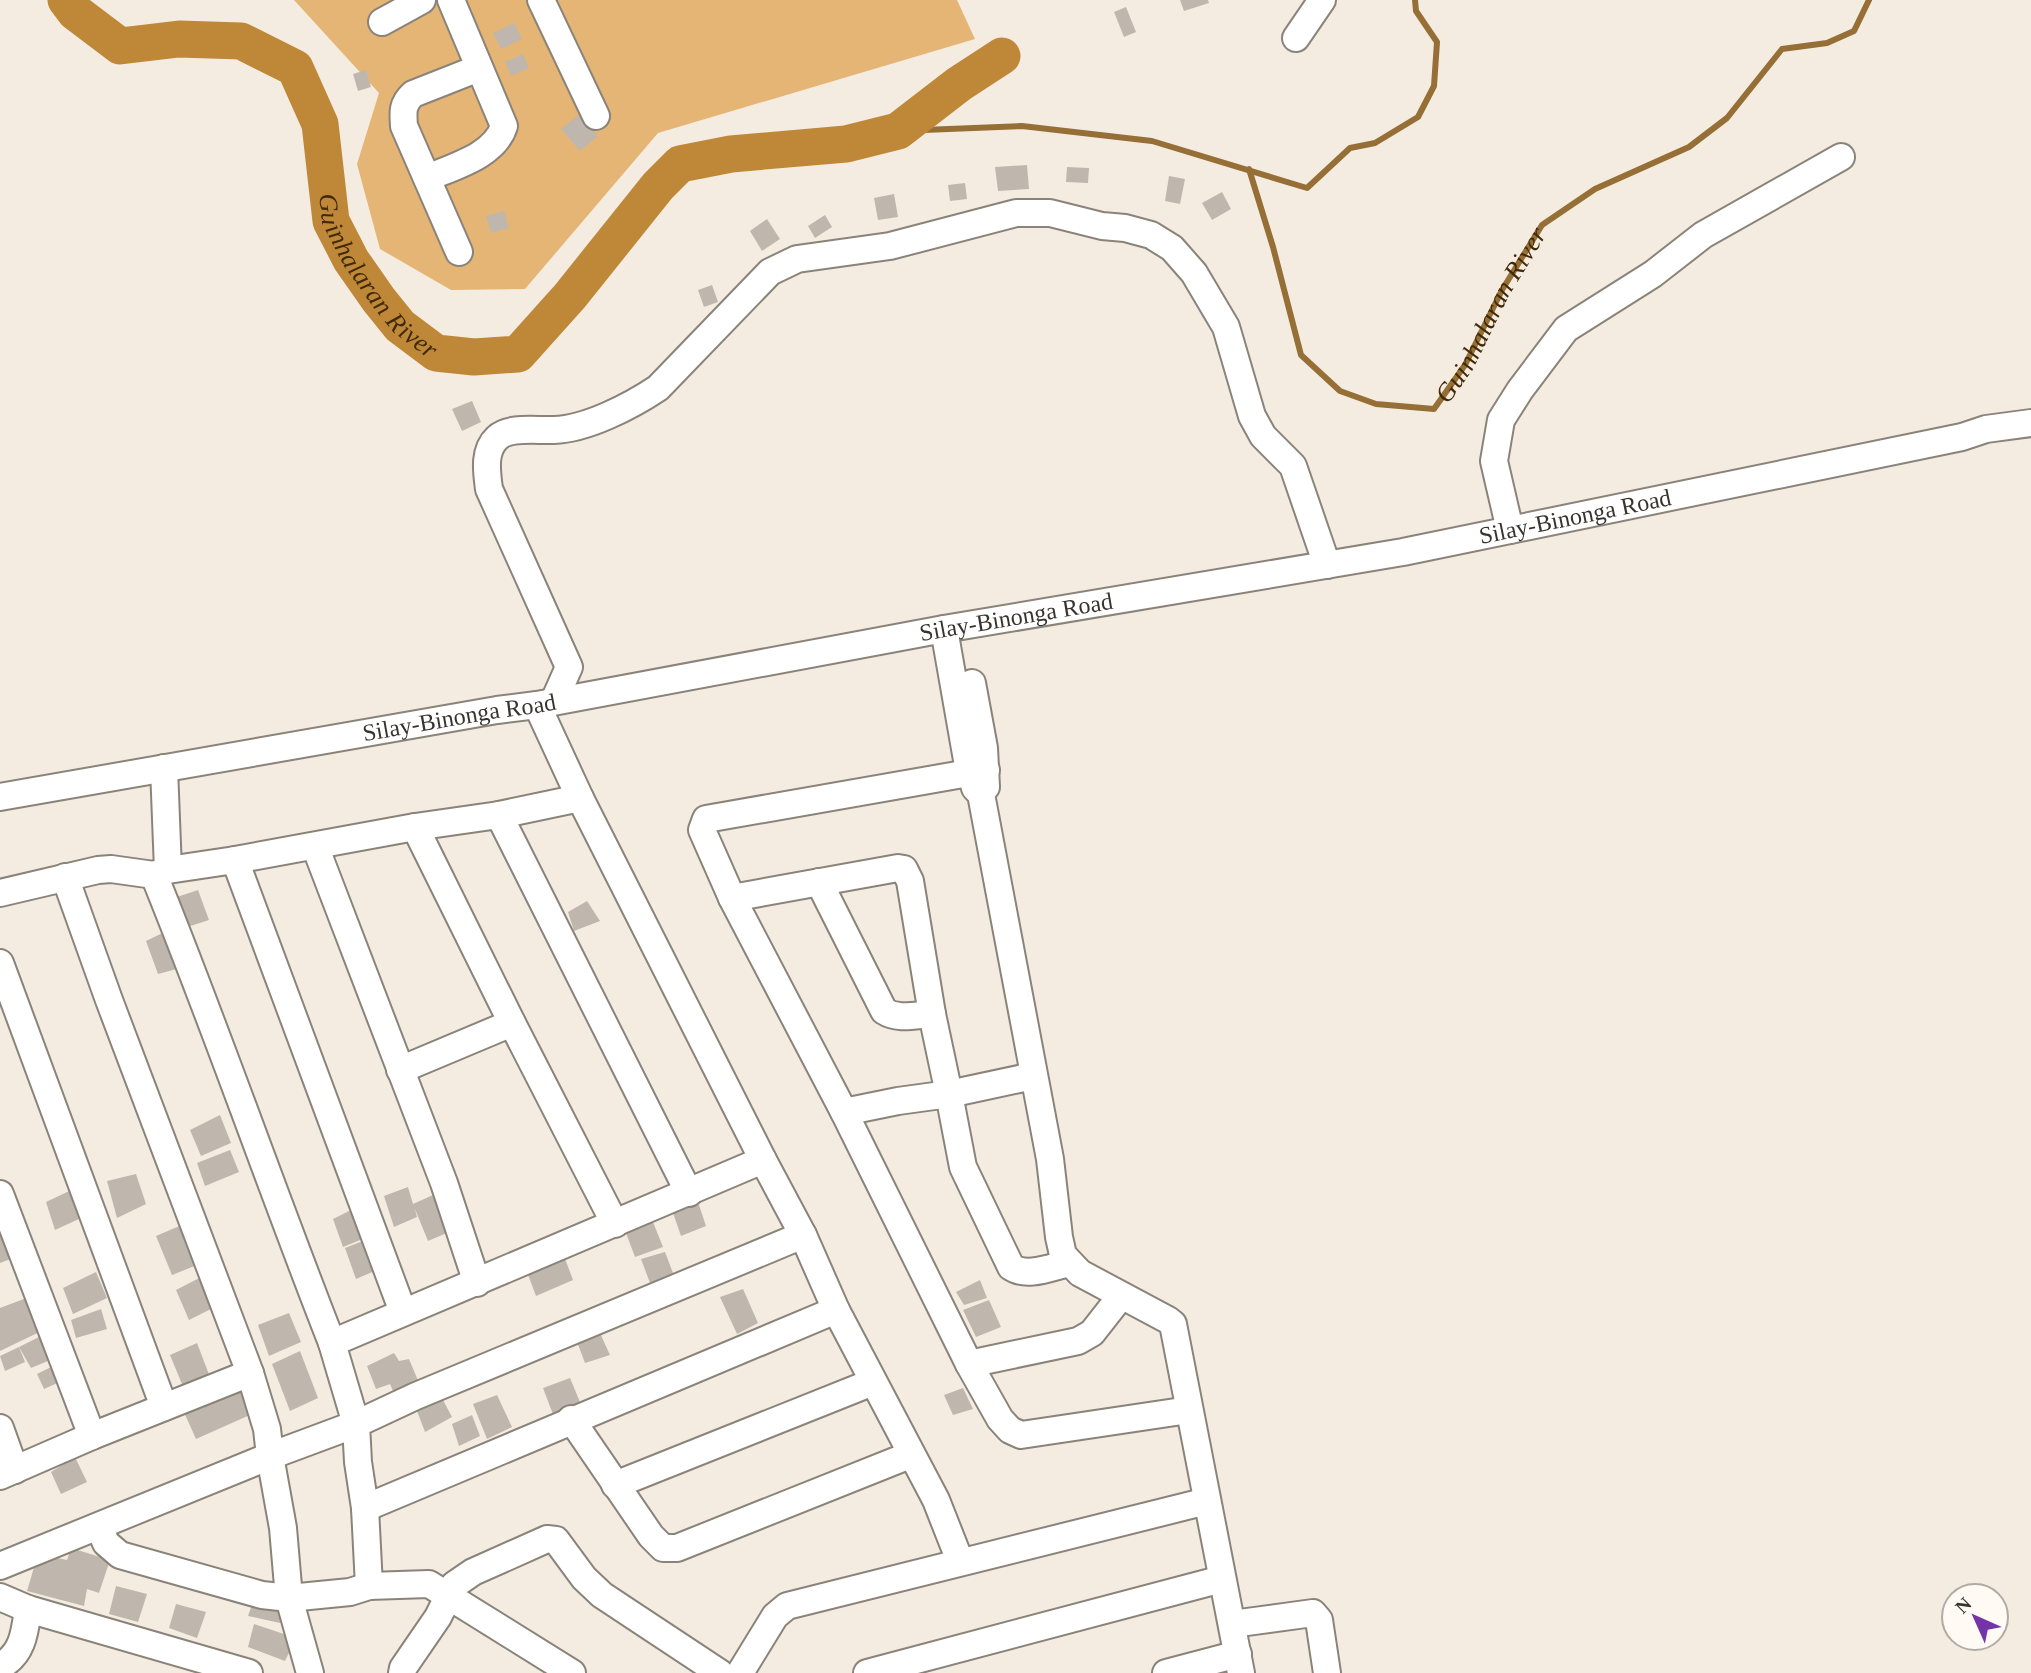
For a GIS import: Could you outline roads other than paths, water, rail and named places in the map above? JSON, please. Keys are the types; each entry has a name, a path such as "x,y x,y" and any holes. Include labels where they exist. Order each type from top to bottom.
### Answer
{"street":[{"path":"382,22 422,0"},
{"path":"427,178 479,155 501,135 504,126 451,0"},
{"path":"541,0 596,116"},
{"path":"1296,38 1322,0"},
{"path":"459,252 404,126 402,110 406,100 413,94 480,68"},
{"path":"1510,530 1494,461 1501,420 1566,329 1653,274 1703,235 1840,157"},
{"path":"960,1561 936,1500 836,1310 803,1235 580,798 546,703 569,667 489,489 486,466 492,443 508,431 560,430 638,401 658,388 769,272 797,259 890,246 1016,214 1050,213 1151,235 1172,248 1194,273 1226,327 1252,416 1263,436 1293,466 1327,565"},
{"name":"Silay-Binonga Road","path":"0,797 496,709 546,703 953,628 1327,565 1962,437 1986,429 2031,424"},
{"path":"953,628 1050,1159 1063,1255 1080,1273 1173,1324 1239,1664 1166,1673"},
{"path":"164,768 161,873 199,986 331,1343 355,1424 365,1507 369,1586"},
{"path":"979,779 706,819 702,830 732,898 999,1419 1010,1430 1021,1435 1189,1410"},
{"path":"0,893 111,869 161,873 415,827 499,815 580,798"},
{"path":"499,815 689,1193"},
{"path":"415,827 615,1224"},
{"path":"315,846 444,1183 477,1283"},
{"path":"235,860 403,1312"},
{"path":"732,898 898,868 907,873 932,1014 965,1173 1011,1267 1020,1272 1028,1272 1069,1263"},
{"path":"65,877 250,1373 267,1429 283,1528 289,1598 310,1673"},
{"path":"819,882 884,1010 891,1016 900,1017 932,1014"},
{"path":"0,963 164,1408"},
{"path":"400,1070 512,1023"},
{"path":"844,1112 1033,1076"},
{"path":"331,1343 763,1160"},
{"path":"0,1194 92,1436"},
{"path":"0,1566 355,1424 803,1235"},
{"path":"969,1364 1078,1341 1093,1333 1121,1296"},
{"path":"365,1507 836,1310"},
{"path":"0,1428 8,1473 92,1436 250,1373"},
{"path":"615,1485 873,1382"},
{"path":"571,1419 651,1536 663,1548 677,1548 910,1455"},
{"path":"740,1673 775,1616 787,1606 1207,1501"},
{"path":"99,1527 106,1543 120,1555 262,1595 289,1598 350,1592 369,1586 429,1584 572,1673"},
{"path":"402,1673 402,1668 438,1617 454,1586 473,1572 547,1539 556,1540 584,1578 602,1595 720,1673"},
{"path":"867,1673 1223,1579"},
{"path":"0,1597 183,1665 249,1673"},
{"path":"0,1666 12,1658 23,1643 28,1609"},
{"path":"1232,1624 1313,1613 1319,1620 1326,1673"}],"waterway":[{"name":"Guinhalaran River","path":"66,0 75,12 120,46 179,39 241,41 295,68 320,124 331,221 351,260 400,326 436,353 474,357 518,354 570,296 658,186 680,164 731,154 846,144 898,131 959,84 1002,56"},
{"name":"Guinhalaran River","path":"898,131 1022,126 1152,141 1307,188 1350,148 1375,143 1418,117 1434,86 1437,42 1416,11 1415,0"},
{"name":"Guinhalaran River","path":"1249,169 1273,247 1301,355 1340,391 1376,404 1434,409 1465,365 1502,290 1542,225 1595,189 1689,147 1727,118 1782,49 1827,43 1854,31 1869,0"}]}
